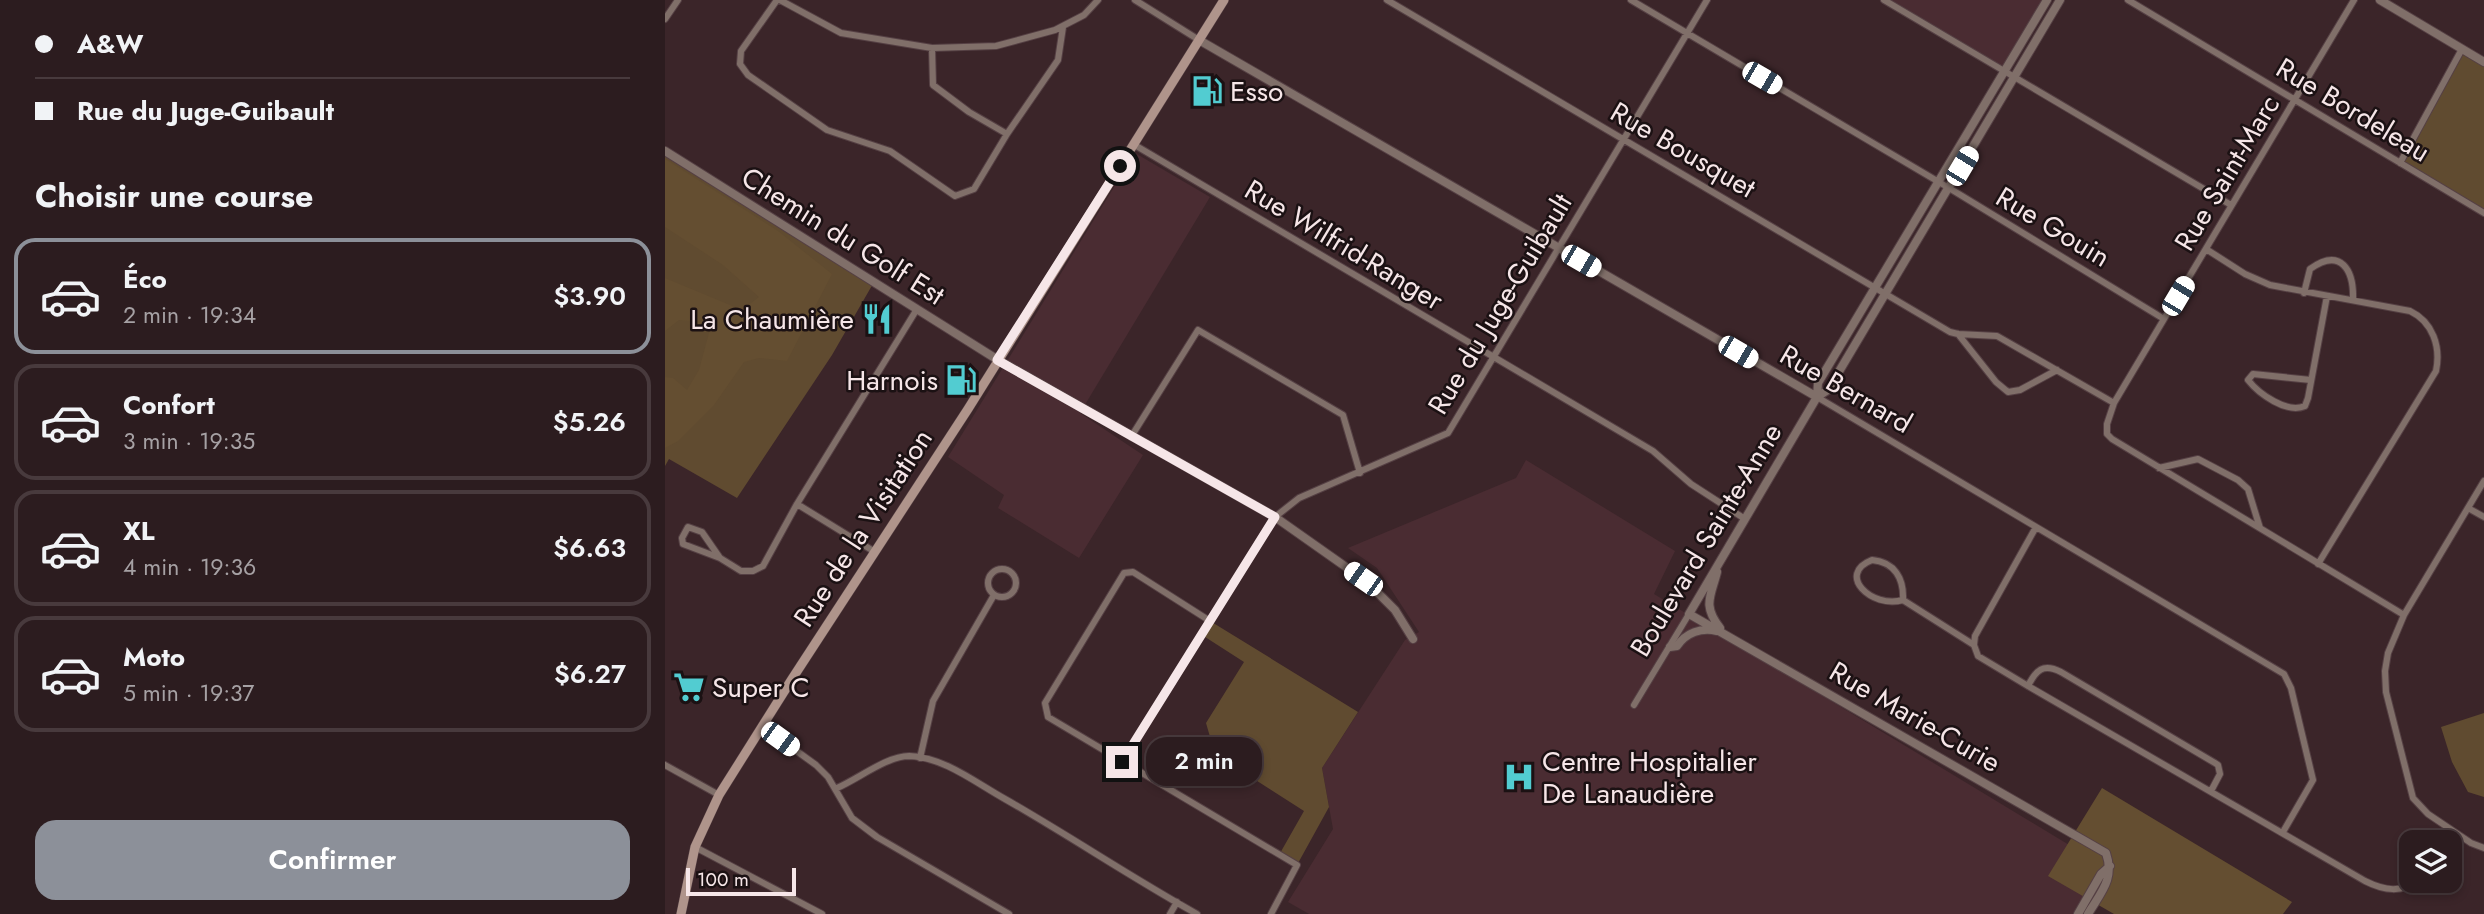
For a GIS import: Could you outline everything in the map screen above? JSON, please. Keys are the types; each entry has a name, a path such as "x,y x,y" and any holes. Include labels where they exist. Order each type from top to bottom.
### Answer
{"main road":[{"name":"Rue de la Visitation","path":"681,914 695,847 719,795 1224,0"}],"street":[{"path":"665,19 678,0"},
{"path":"1063,27 1058,60 1007,134 974,189 955,196 890,151 827,130 748,75 740,64 741,51 778,0 841,33 932,48 996,46 1063,27 1084,15 1098,0"},
{"path":"1135,0 1199,40"},
{"name":"Rue Bousquet","path":"1387,0 1950,332 1997,336 2114,403"},
{"name":"Rue Gouin","path":"1631,0 2164,319"},
{"name":"Rue du Juge-Guibault","path":"1122,762 1275,517 1299,498 1448,433 1707,0"},
{"path":"1884,0 2231,205"},
{"name":"Boulevard Sainte-Anne","path":"1634,705 1817,397 1818,383 2047,0"},
{"name":"Boulevard Sainte-Anne","path":"1817,397 1828,390 2060,0"},
{"name":"Rue Bordeleau","path":"2128,0 2484,213"},
{"name":"Rue Saint-Marc","path":"2114,403 2354,0"},
{"path":"2380,0 2484,62"},
{"name":"Rue Bernard","path":"1199,40 1817,397 2284,674 2291,688 2313,780 2283,832"},
{"path":"932,48 933,85 969,113 1007,134"},
{"path":"2400,163 2462,49"},
{"name":"Rue Wilfrid-Ranger","path":"1133,144 1653,451 1691,484 1745,519"},
{"name":"Chemin du Golf Est","path":"665,151 997,360 1275,517 1363,579 1395,610 1413,639"},
{"path":"2206,249 2245,274 2270,285 2396,308 2419,316 2433,333 2437,346 2436,371 2318,564"},
{"path":"2304,293 2310,269 2323,260 2335,261 2344,264 2349,271 2353,300"},
{"path":"2311,380 2262,373 2253,374 2248,380 2254,387 2280,403 2298,409 2305,406 2311,380 2327,296"},
{"path":"720,558 702,532 688,527 682,538 683,544 720,558 741,571 753,571 762,566 916,309"},
{"path":"1131,438 1198,330 1343,415 1360,473"},
{"name":"Rue Bousquet","path":"1958,334 1996,382 2008,392 2020,390 2057,370"},
{"path":"2114,403 2106,424 2107,434 2112,439 2404,615"},
{"path":"2159,468 2189,460 2203,460 2238,480 2250,492 2260,528"},
{"path":"2452,830 2428,814 2413,798 2386,692 2385,671 2388,653 2404,615 2484,481"},
{"path":"797,504 875,552"},
{"path":"2468,508 2484,517"},
{"path":"2036,527 1975,636 1974,645 1978,656 2383,889 2399,890"},
{"path":"1903,600 1904,585 1897,572 1878,560 1872,559 1863,563 1858,570 1858,582 1864,593 1893,603 1903,600 1974,645"},
{"path":"1718,564 1709,593 1708,607 1714,621 1733,638"},
{"path":"1000,569 1009,571 1015,578 1014,590 1007,596 994,594 988,582 992,574 1000,569"},
{"path":"1210,621 1133,572 1124,573 1045,703 1048,717 1297,865 1271,914"},
{"path":"920,758 933,701 994,594"},
{"name":"Rue Marie-Curie","path":"1689,614 2105,853 2110,866"},
{"path":"1670,647 1677,646 1683,638 1700,631 1723,633"},
{"path":"2028,686 2035,671 2042,668 2050,667 2061,672 2218,765 2220,774 2211,791"},
{"path":"762,726 816,765 837,788 852,818 877,837 1010,914"},
{"path":"837,788 892,760 907,756 949,767 1197,914"},
{"path":"665,765 719,795"},
{"path":"2462,836 2484,848"},
{"path":"695,847 817,913"},
{"path":"2078,914 2101,874 2110,866"},
{"path":"2088,914 2109,879 2110,866"},
{"path":"1170,914 1177,902"}],"shaded area":[{"path":"1884,0 2047,0 2005,71"},
{"path":"2463,52 2484,64 2484,216 2395,164"},
{"path":"665,149 874,282 832,355 737,498 669,459 665,466"},
{"path":"1135,153 1210,197 1080,413 1143,455 1079,558 998,508 1004,495 948,457"},
{"path":"665,159 778,231 832,274 787,361 759,358 744,362 714,405 678,441 665,448 665,377 673,378 687,390 699,370 710,329 692,321 679,320 665,331 665,278 742,310 759,297 723,265 665,227"},
{"path":"1526,460 1675,551 1654,594 2104,866 2075,914 1309,914 1288,902 1333,829 1322,768 1405,640 1419,632 1377,568 1348,548 1516,478"},
{"path":"1210,621 1358,712 1322,768 1329,807 1297,865 1279,855 1304,811 1215,754 1206,723 1244,662 1202,635"},
{"path":"2484,713 2484,797 2468,792 2452,762 2441,727"},
{"path":"2102,788 2292,902 2283,914 2114,914 2048,876"}],"place":[{"name":"Esso","path":"1207,91"},
{"name":"La Chaumière","path":"877,319"},
{"name":"Harnois","path":"961,380"},
{"name":"Super C","path":"689,687"},
{"name":"Centre Hospitalier De Lanaudière","path":"1519,777"}],"route":[{"path":"1120,166 997,360 1275,517 1122,762"}]}
